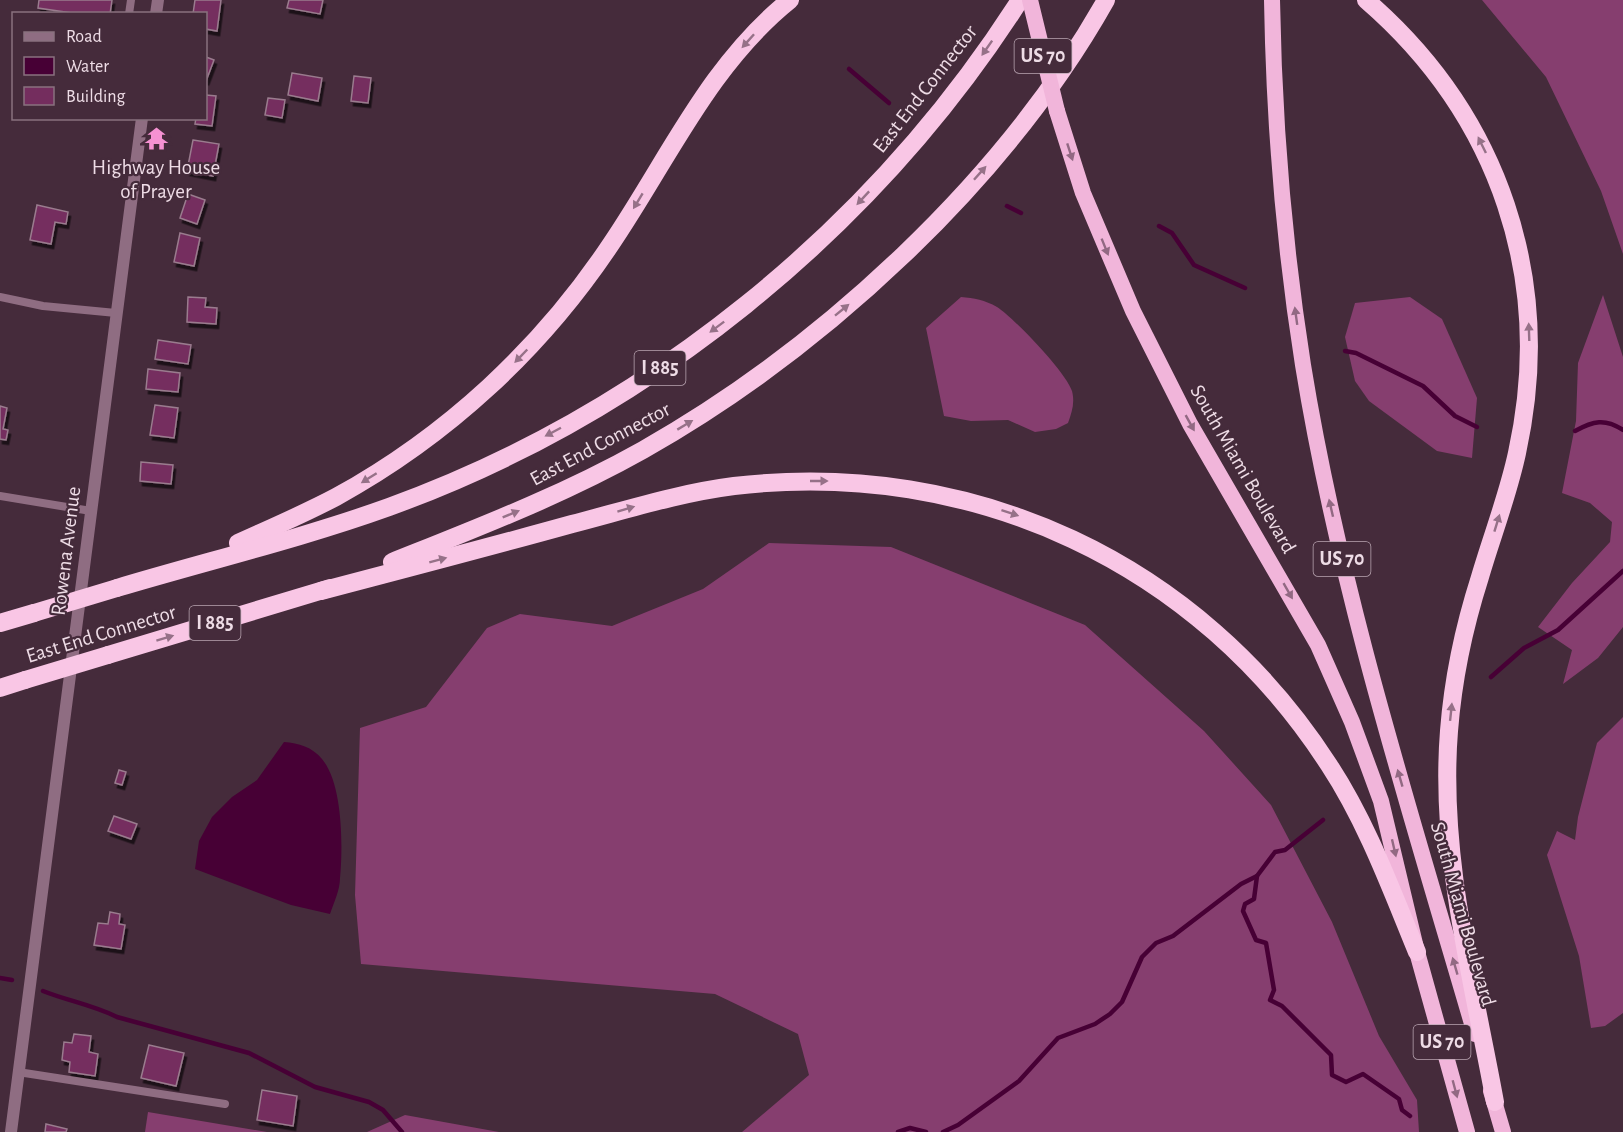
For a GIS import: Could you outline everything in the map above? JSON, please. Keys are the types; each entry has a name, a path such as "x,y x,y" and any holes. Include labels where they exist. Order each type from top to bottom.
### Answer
{"highway":[{"path":"185,568 306,512 362,482 441,428 490,387 576,294 613,242 714,81 755,32 790,0"},
{"name":"East End Connector","path":"0,623 344,522 448,483 560,429 665,364 764,290 854,207 936,116 974,68 1020,0"},
{"name":"South Miami Boulevard","path":"1030,0 1057,111 1083,193 1133,311 1190,424 1313,636 1348,713 1381,801 1417,952 1467,1132"},
{"name":"East End Connector","path":"0,688 321,591 586,480 699,416 804,341 902,256 990,162 1068,59 1106,0"},
{"name":"South Miami Boulevard","path":"1272,0 1276,113 1286,239 1303,365 1327,491 1372,676 1503,1132"},
{"path":"1366,0 1388,19 1431,66 1468,118 1507,205 1522,264 1527,296 1530,360 1523,424 1511,476 1470,610 1461,650 1452,702 1447,765 1452,860 1494,1102"},
{"path":"321,591 639,505 743,486 828,481 891,486 953,497 1015,514 1074,539 1157,587 1207,625 1254,669 1301,725 1342,787 1376,853 1417,952"}],"street":[{"name":"Rowena Avenue","path":"11,1132 142,120"}],"lane":[{"path":"0,297 43,306 117,313"},
{"path":"0,496 91,510"},
{"path":"18,1072 225,1104"}],"shaded area":[{"path":"1482,0 1623,0 1623,254 1601,191 1546,77"},
{"path":"1603,295 1623,357 1623,627 1598,658 1563,684 1572,650 1538,627 1572,583 1610,542 1612,522 1590,503 1562,493 1576,421 1578,363"},
{"path":"961,297 979,300 997,307 1027,333 1050,359 1068,382 1072,391 1073,407 1068,423 1056,429 1035,432 1008,420 971,421 944,416 926,328"},
{"path":"1410,297 1442,319 1477,398 1472,458 1437,451 1369,401 1355,381 1345,337 1355,303"},
{"path":"769,543 891,547 1085,625 1204,731 1271,805 1332,922 1379,1036 1417,1100 1419,1132 742,1132 809,1075 798,1034 715,994 361,964 355,895 360,728 426,707 487,628 520,614 612,626 703,589"},
{"path":"1623,717 1623,1013 1605,1026 1591,1028 1579,956 1547,855 1557,831 1575,840 1578,817 1597,743"},
{"path":"148,1112 267,1132 145,1132"},
{"path":"405,1115 499,1132 367,1132"}],"water":[{"path":"284,742 305,746 314,751 329,770 334,784 340,816 341,865 339,887 330,914 291,905 195,869 199,841 212,817 232,797 257,780"}],"building":[{"path":"39,0 112,0 110,12 65,12 38,8"},
{"path":"195,0 221,0 217,31 207,29 207,12 193,12"},
{"path":"289,0 323,0 320,14 287,8"},
{"path":"207,57 214,60 207,78"},
{"path":"292,73 322,78 318,101 288,95"},
{"path":"354,76 371,78 368,103 351,101"},
{"path":"207,95 216,96 212,126 195,124 196,120 207,120"},
{"path":"268,98 285,100 282,118 265,115"},
{"path":"193,140 219,144 213,176 187,171"},
{"path":"188,194 205,200 197,224 180,218"},
{"path":"37,205 68,212 66,224 55,222 51,244 30,240"},
{"path":"180,233 200,238 194,266 174,262"},
{"path":"188,297 206,298 205,307 217,308 216,324 187,322"},
{"path":"158,340 191,345 188,364 155,359"},
{"path":"148,369 180,373 178,392 146,389"},
{"path":"155,405 178,408 174,438 150,435"},
{"path":"0,406 7,408 3,429 8,430 6,440 0,439"},
{"path":"141,462 173,465 171,484 140,481"},
{"path":"119,770 126,772 122,785 115,783"},
{"path":"114,816 137,824 131,839 108,831"},
{"path":"110,912 120,914 119,924 125,925 121,949 94,945 98,923 108,924"},
{"path":"74,1034 91,1036 89,1052 98,1054 95,1076 69,1072 70,1062 62,1060 64,1042 72,1043"},
{"path":"149,1045 184,1053 176,1086 141,1078"},
{"path":"262,1090 297,1096 293,1126 257,1120"},
{"path":"46,1124 67,1129 66,1132 45,1132"}],"waterway":[{"path":"849,69 889,103"},
{"path":"1007,206 1021,213"},
{"path":"1159,226 1172,233 1194,265 1245,288"},
{"path":"1345,351 1356,353 1423,386 1455,416 1477,427"},
{"path":"1575,431 1599,422 1605,422 1623,430"},
{"path":"1491,677 1524,648 1558,630 1623,571"},
{"path":"943,1132 958,1125 1019,1081 1058,1038 1095,1024 1110,1014 1122,1002 1142,957 1156,943 1173,936 1241,884 1257,876 1275,852 1285,850 1323,820"},
{"path":"1257,876 1254,899 1245,904 1243,911 1256,940 1266,943 1274,990 1270,1000 1282,1006 1331,1055 1332,1075 1346,1082 1363,1074 1399,1099 1402,1110 1410,1116"},
{"path":"0,978 12,980"},
{"path":"43,991 117,1017 249,1053 315,1087 369,1102 383,1110 402,1132"},
{"path":"898,1132 910,1128 926,1132"}],"place":[{"name":"Highway House of Prayer","path":"156,139"}]}
